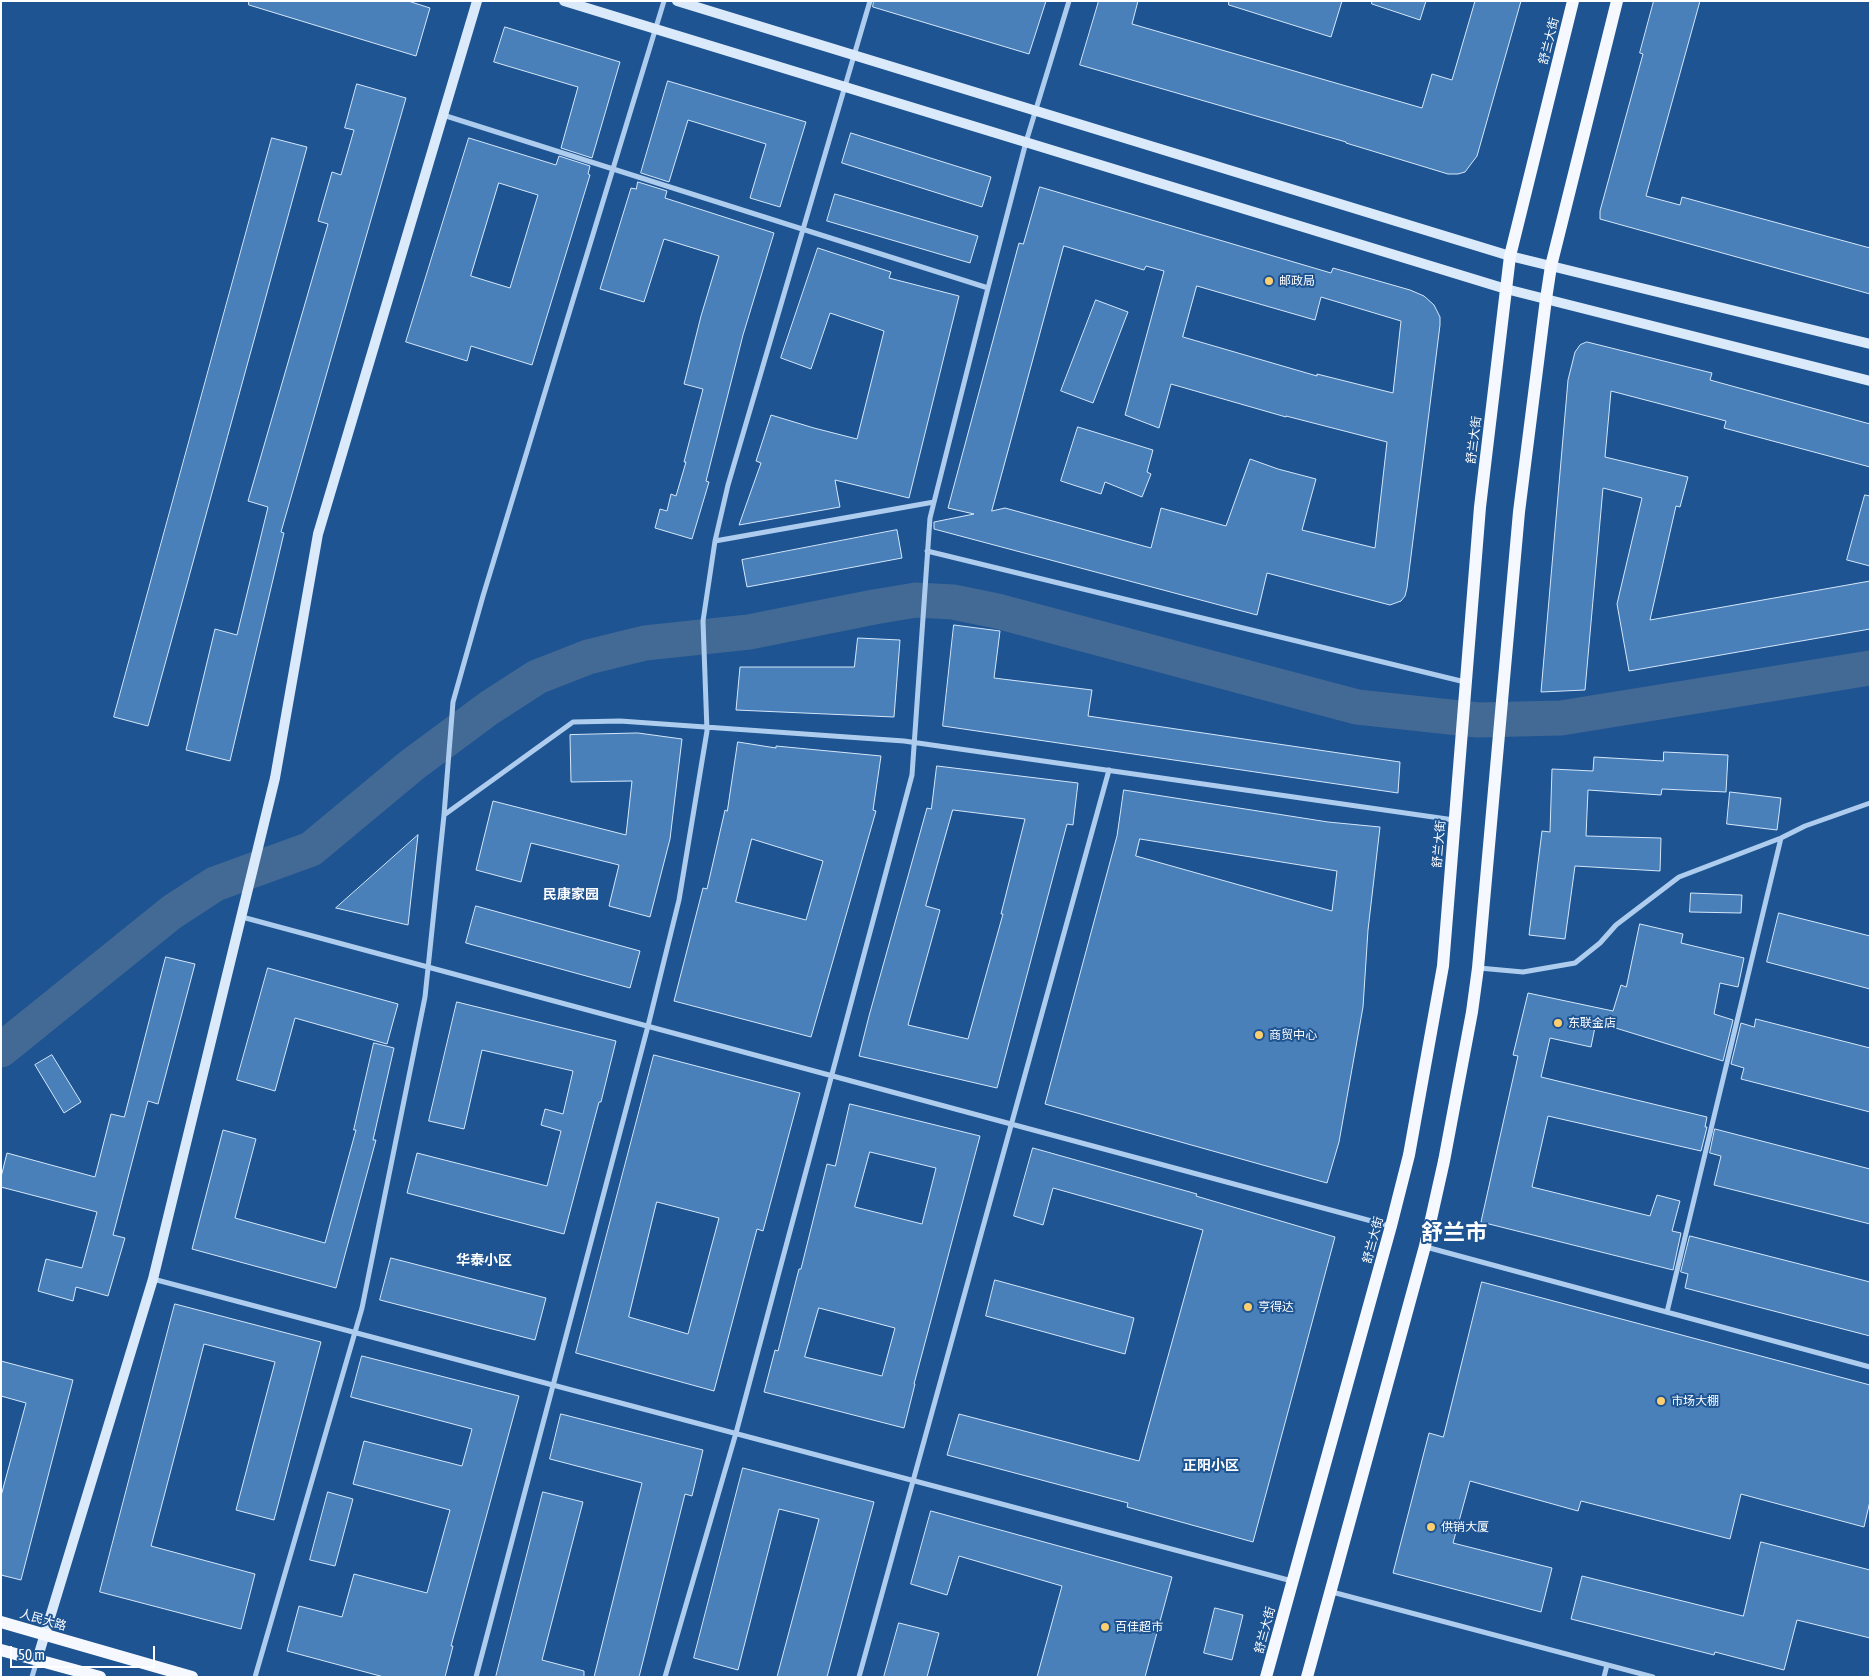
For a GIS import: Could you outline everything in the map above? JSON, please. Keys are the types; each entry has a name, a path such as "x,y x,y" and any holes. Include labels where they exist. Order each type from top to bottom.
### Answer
{"main road":[{"name":"舒兰大街","path":"1266,1677 1391,1226 1409,1154 1443,966 1480,507 1510,256 1573,1"},
{"path":"1307,1677 1424,1246 1444,1161 1472,1012 1478,968 1519,512 1546,298 1551,266 1617,1"},
{"name":"人民大路","path":"1,1622 192,1677"},
{"path":"1,1650 100,1677"}],"street":[{"path":"32,1677 153,1279 275,778 318,534 477,1"},
{"path":"564,1 1506,289 1870,381"},
{"path":"255,1677 362,1308 423,1006 445,808 453,702 483,596 664,1"},
{"path":"677,1 1510,256 1870,344"},
{"path":"476,1677 648,1026 679,900 707,729 703,621 715,542 728,485 870,1"},
{"path":"664,1677 736,1434 912,776 930,518 1026,142 1068,1"},
{"path":"443,115 988,288"},
{"path":"715,542 934,502"},
{"path":"927,551 1466,683"},
{"path":"444,815 573,722 620,721 914,743 1455,820"},
{"path":"859,1677 1109,770"},
{"path":"1478,968 1523,972 1575,963 1600,944 1616,925 1679,877 1781,838 1805,826 1870,803"},
{"path":"1666,1312 1781,838"},
{"path":"242,917 1391,1226"},
{"path":"1424,1246 1870,1367"},
{"path":"153,1279 1292,1581"},
{"path":"1330,1591 1653,1677"},
{"path":"1604,1677 1607,1665"}],"building":[{"path":"249,1 408,1 430,8 416,56 249,5"},
{"path":"874,1 1046,1 1029,54 873,7"},
{"path":"1099,1 1138,1 1132,24 1422,108 1432,74 1452,80 1475,1 1521,1 1477,156 1465,172 1448,174 1346,142 1080,65"},
{"path":"1229,1 1342,1 1331,37 1229,5"},
{"path":"1372,1 1426,1 1420,20 1372,4"},
{"path":"1654,1 1700,1 1646,196 1680,205 1682,197 1870,248 1870,294 1600,219 1600,211 1643,54 1640,53"},
{"path":"505,27 620,62 592,158 561,148 578,87 494,62"},
{"path":"668,81 806,122 780,207 750,198 766,144 688,120 669,182 641,173"},
{"path":"357,84 406,98 281,532 284,533 230,761 186,750 215,629 237,635 268,507 248,501 328,224 318,221 332,172 341,175 354,130 345,128"},
{"path":"851,133 991,177 982,207 842,163"},
{"path":"272,138 307,147 148,726 114,717"},
{"path":"469,138 556,165 559,156 590,166 588,174 590,175 532,365 471,346 467,361 406,342","holes":["499,183 538,195 510,288 471,276"]},
{"path":"638,182 667,191 665,198 774,233 743,335 706,481 709,482 692,539 655,528 660,509 667,511 671,494 676,496 686,462 684,462 703,389 684,384 701,316 719,256 664,239 644,302 600,289 631,188 636,189"},
{"path":"1040,187 1331,273 1333,268 1410,290 1424,296 1434,305 1440,317 1440,325 1407,588 1405,596 1401,601 1390,605 1267,573 1257,615 934,529 934,522 974,514 948,508 1019,243 1023,244","holes":["1064,246 1144,270 1146,266 1164,271 1125,415 1159,428 1171,384 1286,417 1387,442 1375,548 1302,530 1316,479 1250,459 1226,526 1161,508 1151,548 1005,508 992,511","1197,286 1315,320 1321,297 1401,321 1393,393 1317,374 1317,376 1183,337"]},
{"path":"835,194 978,236 970,263 827,221"},
{"path":"818,248 891,272 889,278 959,296 909,498 835,480 840,507 739,525 761,463 756,461 771,415 857,439 884,331 830,313 811,369 781,358"},
{"path":"1096,300 1128,312 1093,403 1061,391"},
{"path":"1587,342 1712,373 1710,380 1870,424 1870,467 1724,428 1726,421 1611,391 1605,457 1688,477 1680,507 1676,506 1650,620 1870,581 1870,629 1629,671 1617,604 1642,498 1603,488 1585,690 1541,692 1568,380 1575,352 1580,345"},
{"path":"1078,427 1153,450 1147,472 1151,474 1142,497 1105,482 1101,494 1061,481"},
{"path":"1865,495 1870,496 1870,566 1847,560"},
{"path":"897,530 902,558 747,587 742,560"},
{"path":"954,625 1000,631 994,678 1092,690 1088,716 1400,762 1398,793 943,726"},
{"path":"858,638 900,640 894,717 736,710 740,667 854,667"},
{"path":"638,733 682,739 670,839 650,917 609,906 619,865 531,843 521,882 476,870 493,801 626,835 632,781 571,782 570,735"},
{"path":"738,742 776,748 776,746 881,756 873,810 876,811 811,1037 674,1001 703,888 707,889 725,810 727,811","holes":["752,839 823,861 806,920 736,902"]},
{"path":"1664,752 1728,755 1726,792 1662,789 1661,795 1588,790 1586,836 1661,838 1660,871 1575,866 1565,939 1529,935 1542,831 1550,832 1552,769 1593,771 1594,757 1663,761"},
{"path":"937,766 1078,783 1073,825 1067,824 997,1088 859,1056 927,808 931,809","holes":["953,810 1025,819 1001,914 1003,914 968,1039 908,1025 940,910 926,906"]},
{"path":"1124,790 1328,822 1380,827 1368,930 1363,1007 1339,1142 1327,1183 1045,1104 1117,836","holes":["1140,839 1337,871 1332,911 1136,856"]},
{"path":"1730,792 1781,798 1777,830 1727,824"},
{"path":"418,835 408,925 336,908"},
{"path":"1691,893 1742,895 1741,913 1690,912"},
{"path":"476,906 640,951 630,988 466,943"},
{"path":"1779,913 1870,936 1870,989 1767,962"},
{"path":"1640,924 1683,934 1681,943 1744,958 1738,987 1720,983 1714,1014 1733,1020 1723,1061 1596,1022 1591,1047 1550,1038 1541,1077 1707,1117 1705,1127 1707,1127 1701,1151 1548,1116 1532,1187 1650,1216 1657,1195 1680,1201 1672,1231 1681,1233 1673,1270 1481,1222 1518,1056 1513,1055 1528,993 1613,1011 1621,985 1626,987"},
{"path":"166,957 195,964 158,1104 148,1101 113,1235 125,1238 108,1296 76,1287 73,1301 38,1291 46,1259 82,1268 97,1212 1,1187 1,1177 7,1153 95,1177 111,1114 124,1117"},
{"path":"268,968 398,1004 387,1044 295,1018 275,1091 237,1080"},
{"path":"457,1002 616,1041 564,1234 407,1193 417,1153 547,1186 561,1131 541,1125 545,1109 563,1114 573,1071 482,1050 464,1129 429,1121"},
{"path":"1756,1019 1870,1048 1870,1112 1741,1079 1744,1068 1731,1064 1741,1023 1754,1027"},
{"path":"374,1043 394,1048 373,1140 376,1140 336,1288 192,1249 223,1130 256,1139 235,1218 325,1243 356,1130 354,1130"},
{"path":"52,1055 81,1102 64,1113 35,1065"},
{"path":"654,1055 800,1093 763,1231 757,1229 714,1391 576,1353","holes":["657,1202 719,1218 688,1334 629,1317"]},
{"path":"850,1104 980,1136 904,1428 764,1392 775,1350 778,1351 799,1269 801,1269 827,1164 835,1166","holes":["870,1152 936,1168 922,1224 855,1207","819,1308 895,1328 882,1376 805,1357"]},
{"path":"1715,1129 1870,1169 1870,1224 1714,1185 1721,1156 1710,1153"},
{"path":"1033,1148 1197,1194 1196,1196 1335,1237 1253,1542 1127,1507 1128,1503 947,1455 959,1414 1139,1461 1203,1230 1053,1188 1043,1225 1014,1216"},
{"path":"1690,1236 1870,1282 1870,1336 1685,1288 1688,1274 1681,1272"},
{"path":"391,1258 546,1298 535,1340 380,1300"},
{"path":"995,1280 1134,1318 1125,1354 986,1316"},
{"name":"市场大棚","path":"1482,1282 1870,1385 1870,1501 1864,1527 1741,1494 1730,1539 1581,1501 1578,1511 1470,1481 1453,1543 1552,1568 1541,1612 1393,1573 1429,1433 1443,1437"},
{"path":"175,1304 321,1342 274,1520 236,1510 275,1362 204,1344 151,1546 255,1574 241,1629 100,1592"},
{"path":"362,1356 519,1396 451,1646 453,1646 445,1677 384,1677 287,1651 299,1606 342,1617 354,1574 427,1593 450,1510 353,1484 364,1441 462,1466 472,1429 351,1397"},
{"path":"1,1361 73,1380 21,1580 1,1575 1,1496 26,1403 1,1396"},
{"path":"561,1414 703,1450 692,1496 685,1494 639,1677 594,1677 642,1483 550,1459"},
{"path":"743,1468 874,1502 827,1677 777,1677 819,1519 779,1509 738,1670 694,1658"},
{"path":"328,1492 353,1499 335,1566 310,1560"},
{"path":"543,1492 583,1502 542,1660 584,1671 584,1677 496,1677"},
{"name":"百佳超市","path":"931,1511 1172,1577 1145,1677 1037,1677 1062,1586 959,1556 947,1595 911,1584"},
{"path":"1761,1542 1870,1570 1870,1638 1797,1620 1784,1670 1715,1652 1714,1655 1571,1619 1582,1576 1743,1616"},
{"path":"1215,1608 1243,1615 1232,1660 1204,1653"},
{"path":"899,1623 939,1633 927,1677 884,1677"}],"waterway":[{"path":"1,1050 172,912 215,884 311,849 412,765 489,708 537,677 588,657 645,643 749,632 916,600 953,602 997,611 1357,707 1478,720 1561,718 1870,668"}],"place":[{"name":"邮政局","path":"1269,281"},
{"name":"东联金店","path":"1558,1023"},
{"name":"商贸中心","path":"1259,1035"},
{"name":"亨得达","path":"1248,1307"},
{"name":"市场大棚","path":"1661,1401"},
{"name":"供销大厦","path":"1431,1527"},
{"name":"百佳超市","path":"1105,1627"}],"district":[{"name":"民康家园","path":"571,895"},
{"name":"舒兰市","path":"1454,1233"},
{"name":"华泰小区","path":"484,1261"},
{"name":"正阳小区","path":"1211,1466"}]}
